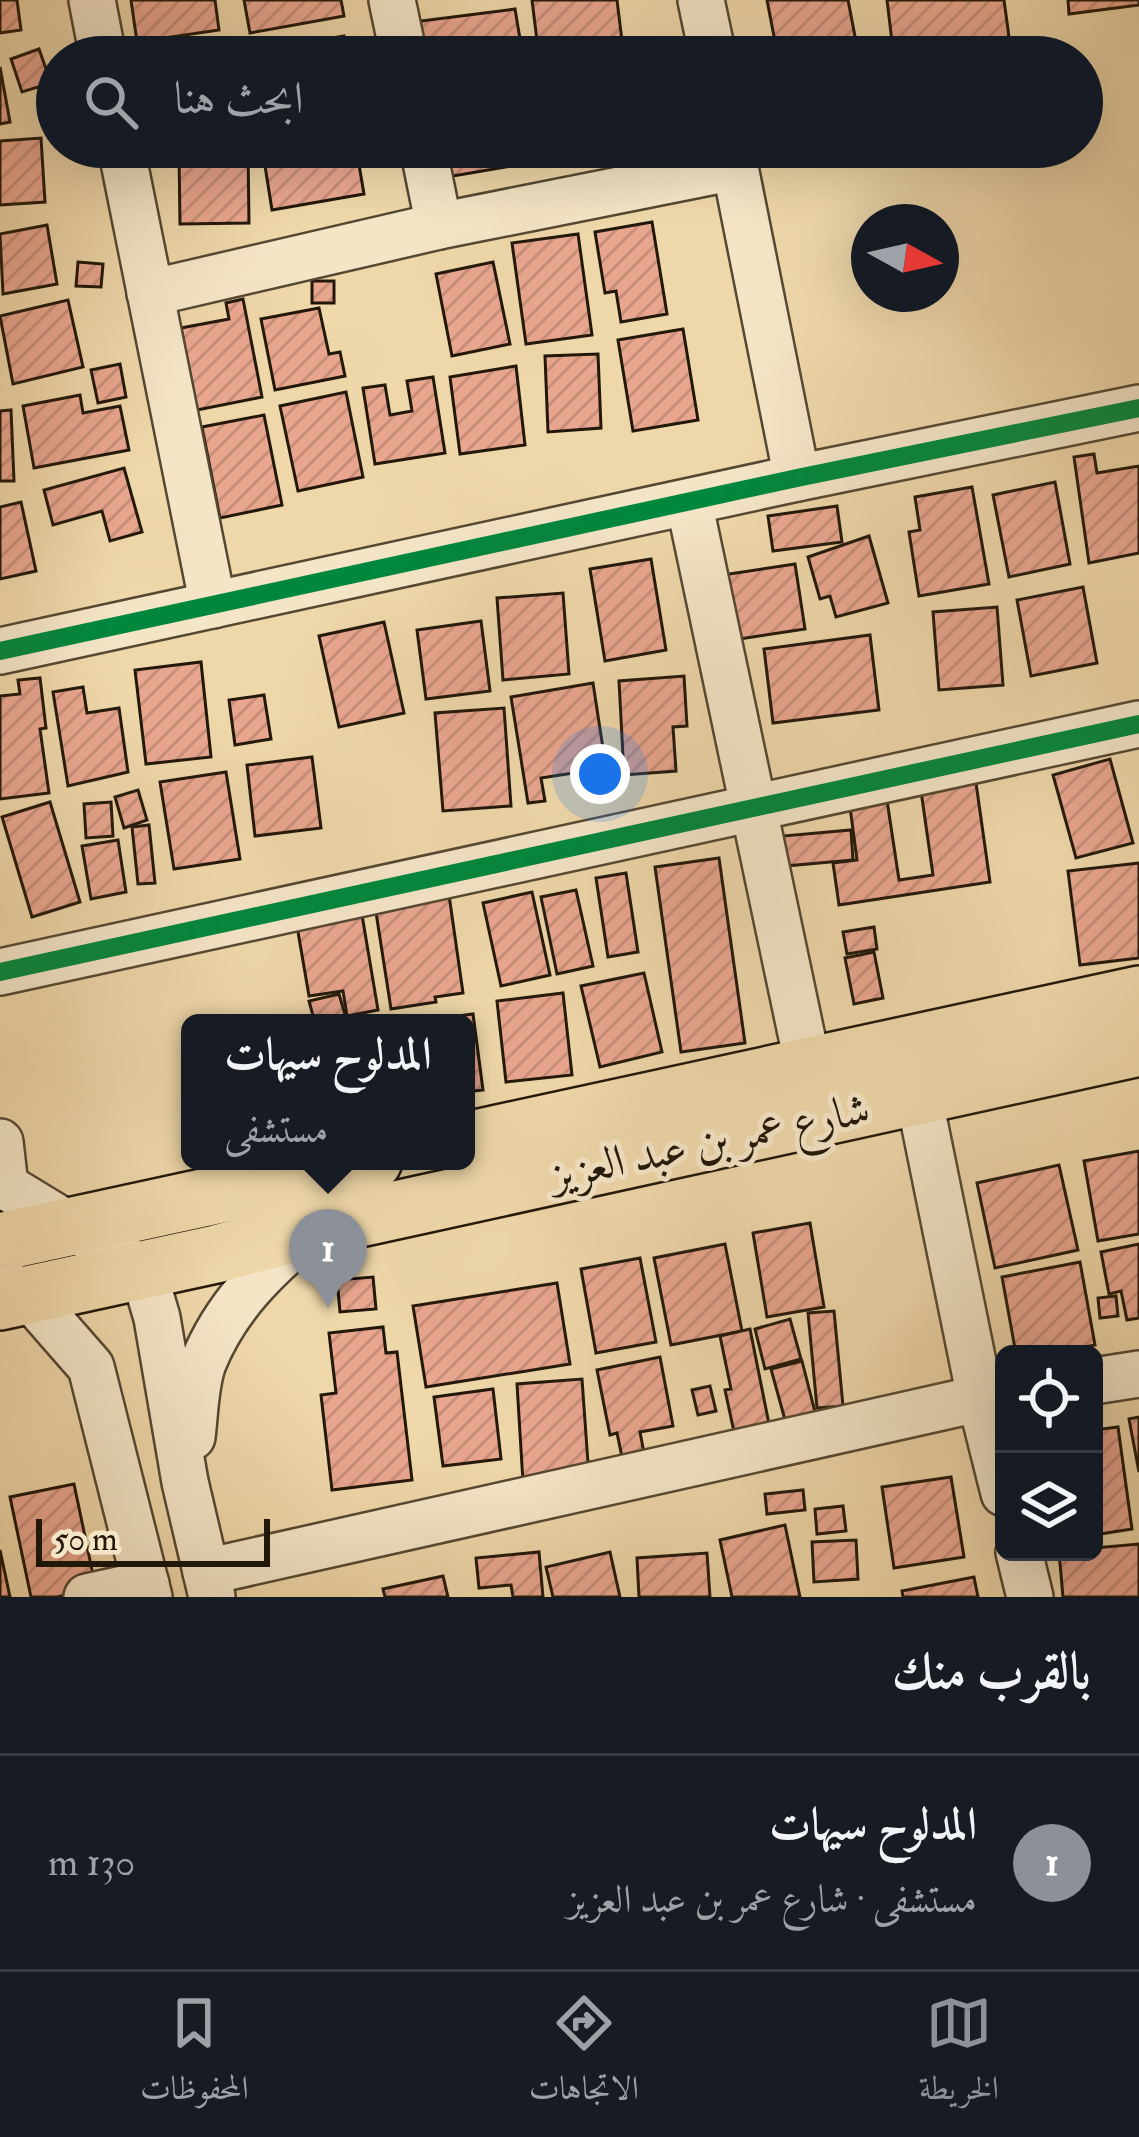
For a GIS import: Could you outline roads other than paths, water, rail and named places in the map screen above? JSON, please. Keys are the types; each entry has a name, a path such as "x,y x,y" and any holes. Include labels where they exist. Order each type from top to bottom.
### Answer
{"main road":[{"name":"شارع عمر بن عبد العزيز","path":"475,1139 1139,995"},
{"name":"شارع عمر بن عبد العزيز","path":"9,1292 142,1270 1139,1047"},
{"path":"0,1242 332,1170"}],"street":[{"path":"92,0 100,36"},
{"path":"392,0 400,36"},
{"path":"701,0 709,36"},
{"path":"125,168 213,605"},
{"path":"427,168 439,226"},
{"path":"149,293 686,168"},
{"path":"735,168 797,478"},
{"path":"0,651 1139,408"},
{"path":"689,502 808,1066"},
{"path":"0,972 1139,724"},
{"path":"919,1097 992,1395 999,1453"},
{"path":"0,1142 5,1186 142,1270 157,1318 185,1482 209,1584 992,1395"},
{"path":"185,1482 202,1366 231,1308 268,1265 314,1228"},
{"path":"9,1292 91,1366 147,1590 87,1597"},
{"path":"1103,1380 1139,1374"},
{"path":"1021,1561 1030,1597"}],"place":[{"name":"المدلوح سيهات","path":"328,1308"}]}
